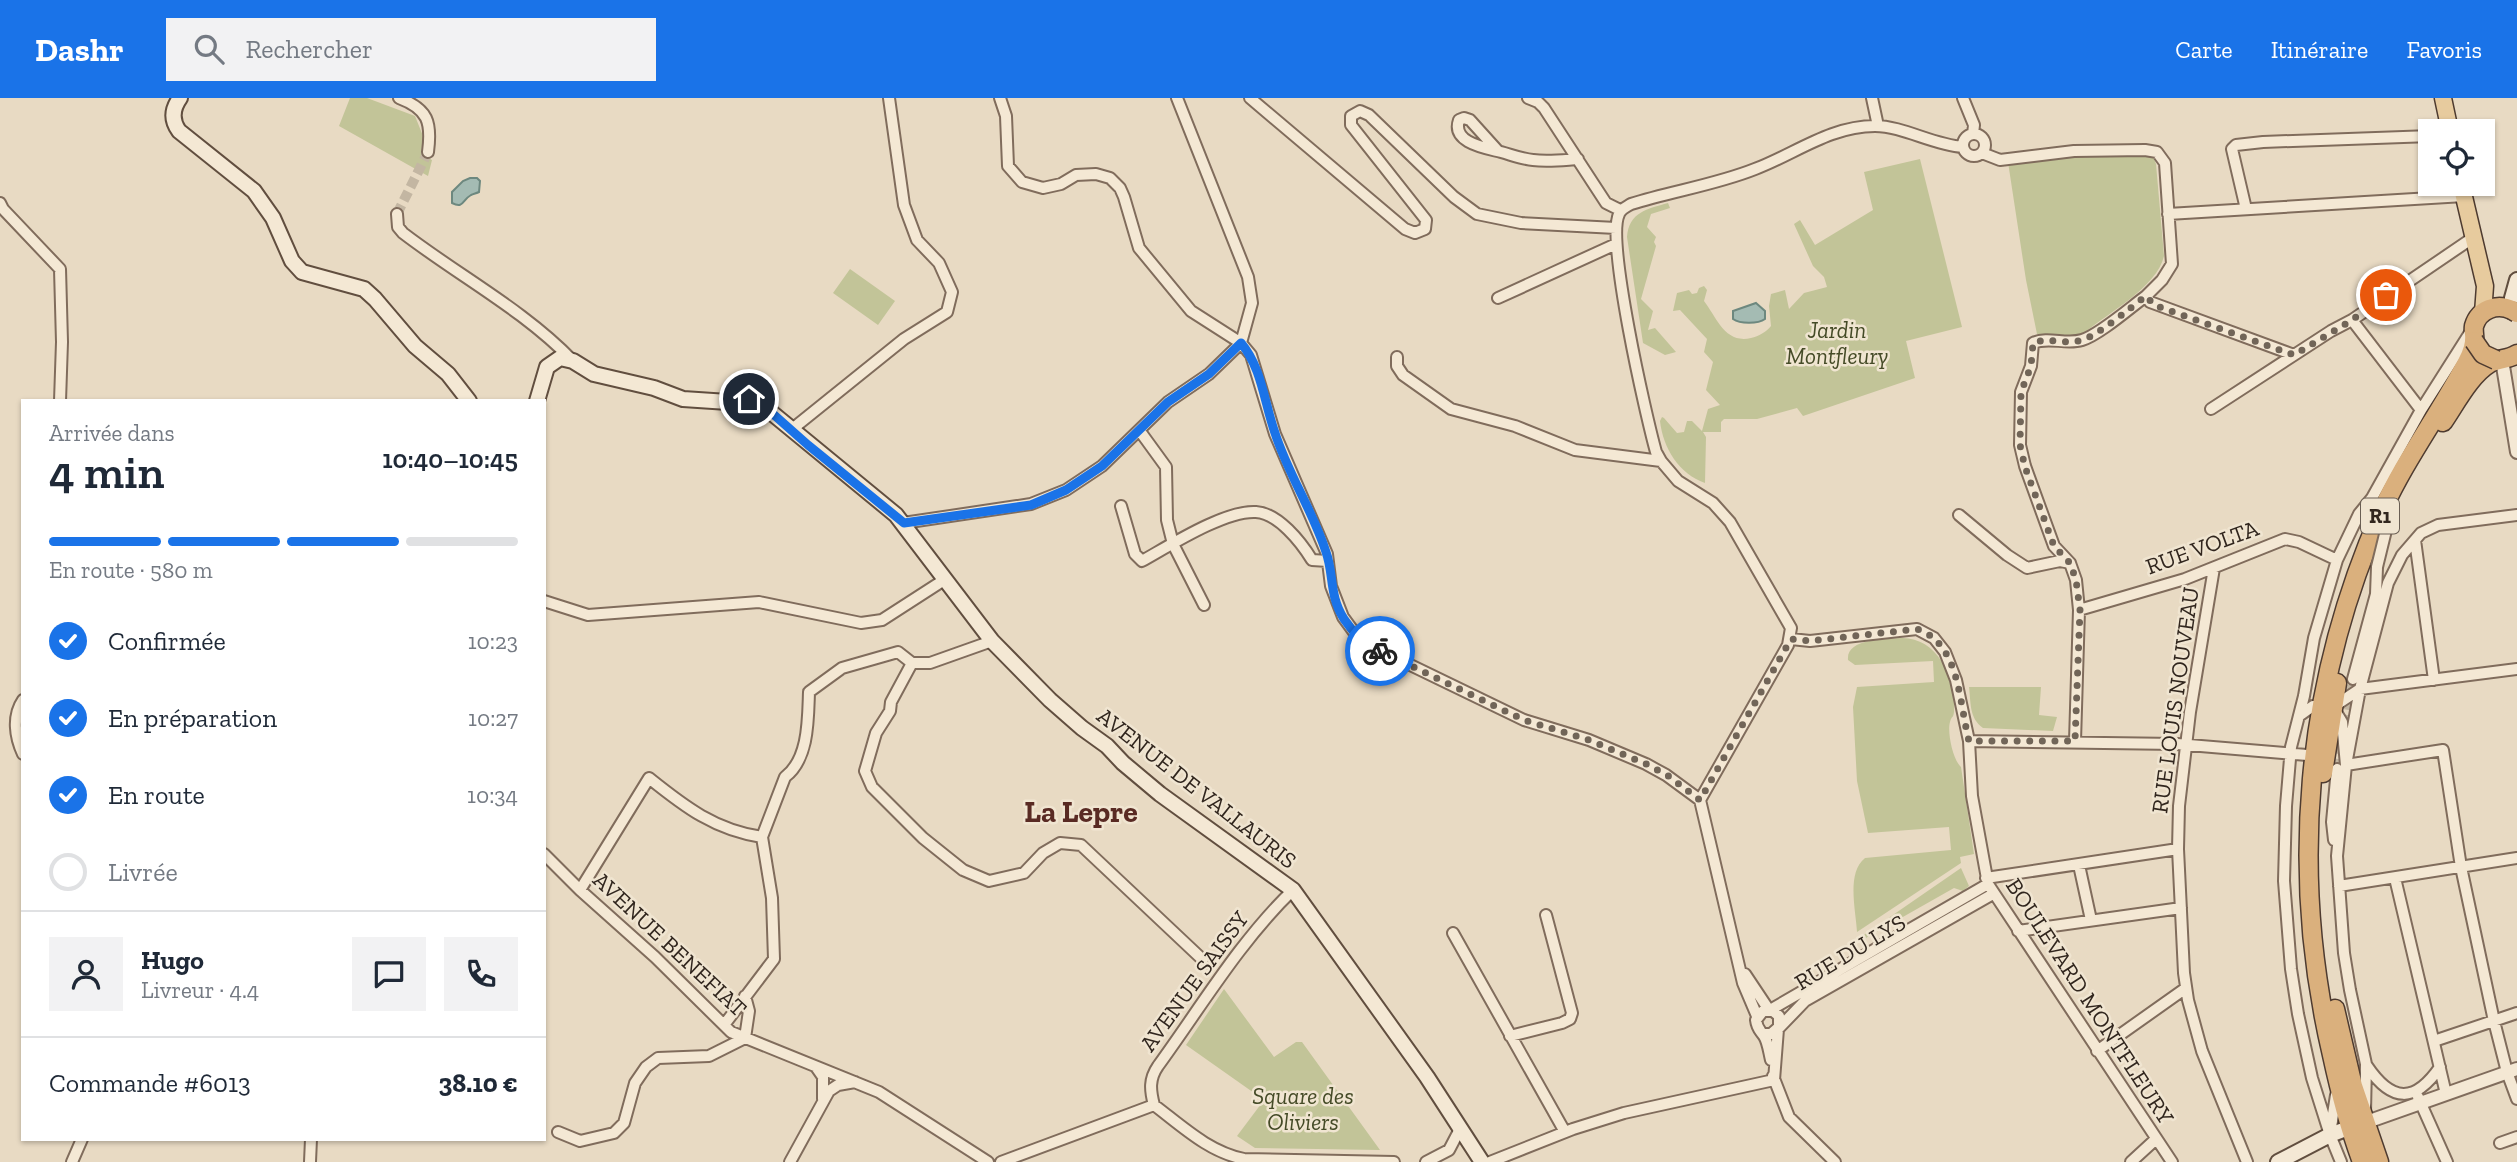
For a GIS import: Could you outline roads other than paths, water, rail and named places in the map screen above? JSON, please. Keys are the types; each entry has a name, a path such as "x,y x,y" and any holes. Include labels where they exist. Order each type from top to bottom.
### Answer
{"highway":[{"path":"2505,362 2483,354 2477,327 2496,307 2515,312"},
{"name":"R1","path":"2362,1162 2323,938 2318,862 2330,762 2327,706 2348,597 2381,514 2410,456 2461,374 2477,327"},
{"name":"R1","path":"2327,706 2358,600 2389,518 2414,470 2478,372 2505,362"},
{"name":"R1","path":"2330,762 2307,844 2310,923 2317,978 2337,1078"},
{"path":"2337,1078 2357,1125"},
{"name":"R1","path":"2357,1125 2379,1162"}],"main road":[{"path":"180,98 173,116 174,124 179,131 254,191 273,218 292,261 302,272 364,289 415,346 447,374 467,399"},
{"path":"2443,98 2447,119"},
{"path":"2463,196 2485,286 2477,327"},
{"path":"2515,312 2517,282"},
{"path":"538,399 547,367 560,358 573,361"},
{"name":"AVENUE DE VALLAURIS","path":"573,361 594,374 654,388 682,399 720,402 741,398 756,400 904,523 992,641 1050,700 1107,746 1138,776 1293,890 1427,1077 1482,1162"},
{"path":"2278,1162 2330,1135 2357,1125"}],"street":[{"path":"399,98 415,104 426,118 430,128 428,152"},
{"path":"791,430 904,338 947,312 952,292 939,263 917,240 904,205 889,98"},
{"path":"1000,98 1006,116 1007,166 1021,182 1043,188 1061,184 1076,175 1096,174 1110,178 1120,188 1124,197 1139,248 1191,311 1241,343 1251,355 1275,434 1327,554 1331,586 1343,617 1354,632 1371,646 1524,720 1589,740 1657,769 1700,800 1738,963 1746,993 1757,1016 1757,1028 1763,1034 1774,1080 1789,1117 1835,1162"},
{"path":"904,523 1031,505 1066,490 1102,466 1168,402 1209,374 1241,343 1252,303 1248,277 1177,98"},
{"path":"1250,98 1405,229 1415,233 1425,229 1426,220 1351,125 1351,116 1360,111 1369,115 1454,197 1477,214 1521,223 1616,228"},
{"path":"1528,98 1544,108 1606,203 1620,211"},
{"path":"1872,98 1878,126"},
{"path":"1963,98 1974,125 1973,134"},
{"path":"1620,211 1638,202 1754,170 1835,133 1878,126 1934,142 1963,147"},
{"path":"1973,134 1983,139 1985,146 1982,152 1973,156 1966,153 1963,147 1966,137 1973,134"},
{"path":"2246,209 2232,149 2236,145 2418,137"},
{"path":"1982,152 2000,160 2074,151 2151,150 2157,152 2165,163 2172,264 2162,280 2146,296 2088,337 2076,341 2033,343 2031,366 2021,392 2020,445 2025,467 2054,546 2070,563 2076,580 2080,610 2075,741"},
{"path":"1498,152 1532,160 1578,159"},
{"path":"2168,214 2418,194"},
{"path":"0,203 60,269 60,399"},
{"path":"1620,211 1616,244 1635,359 1651,435 1661,461 1678,481 1713,503 1730,522 1788,622 1791,639 1700,800"},
{"path":"397,214 396,222 402,233 512,311 557,345 573,361"},
{"path":"2211,409 2352,320 2473,237"},
{"path":"1498,298 1616,244"},
{"path":"2146,296 2154,305 2294,355"},
{"path":"2352,320 2421,410"},
{"path":"2341,1162 2330,1135 2305,1048 2291,969 2284,881 2290,754 2314,638 2337,560 2359,514 2372,498 2421,410 2477,327"},
{"path":"1397,357 1397,366 1403,375 1451,409 1515,426 1575,450 1661,461"},
{"path":"2505,362 2514,412 2517,452"},
{"path":"1142,433 1166,467 1167,520 1173,544 1204,605"},
{"path":"1121,506 1135,554 1142,561 1218,520 1255,512 1272,517 1304,548 1312,560 1328,561"},
{"path":"1959,515 2027,568 2060,561 2070,563"},
{"path":"2353,679 2376,594 2402,555 2421,533 2438,525 2517,515"},
{"path":"2330,762 2360,689 2383,582 2377,567 2389,518"},
{"name":"RUE VOLTA","path":"2080,610 2214,568 2285,539 2300,542 2337,560"},
{"path":"2415,540 2434,680"},
{"name":"RUE LOUIS NOUVEAU","path":"2214,568 2179,806 2181,908 2186,988 2202,1051 2247,1162"},
{"path":"546,602 587,615 759,602 860,622 881,620 944,580"},
{"name":"BOULEVARD MONTFLEURY","path":"1791,639 1810,641 1917,629 1934,638 1945,652 1953,668 1969,741 1972,796 1989,885 2172,1162"},
{"path":"728,1028 745,996 774,959 772,898 762,837 785,778 791,773 805,741 809,692 842,668 898,652 912,663 930,663 992,641"},
{"path":"912,663 876,733 865,771 872,787 923,838 964,870 989,881 1024,873 1043,853 1059,843 1081,845 1222,977"},
{"path":"2299,716 2308,709 2327,706 2360,689 2517,669"},
{"path":"21,703 15,727 21,750"},
{"path":"2327,706 2342,723 2330,762 2332,821 2350,990 2366,1064 2367,1095 2357,1125"},
{"path":"2295,730 2302,747 2330,762"},
{"path":"2269,752 2295,730"},
{"path":"1969,741 2186,745 2290,754 2330,762 2444,750 2461,867 2494,1021 2512,1070 2517,1099"},
{"path":"580,890 649,778 691,812 744,834 762,837"},
{"path":"1989,885 2079,865 2178,849"},
{"name":"AVENUE BENEFIAT","path":"546,856 728,1028 745,1038 858,1082 899,1104 987,1162"},
{"path":"2339,886 2517,858"},
{"path":"2079,865 2091,920"},
{"path":"2395,877 2446,1094"},
{"name":"RUE DU LYS","path":"1778,1030 1811,997 1989,885"},
{"name":"AVENUE SAISSY","path":"1154,1105 1150,1091 1153,1073 1271,911 1293,890"},
{"path":"2018,931 2181,908"},
{"name":"RUE DU LYS","path":"1770,1010 1946,913"},
{"path":"1510,1036 1562,1023 1570,1019 1572,1013 1546,915"},
{"path":"1453,933 1565,1132"},
{"path":"1738,963 1770,1010 1776,1013 1780,1020 1774,1080"},
{"path":"2097,1051 2186,988"},
{"path":"558,1132 580,1141 614,1133 624,1123 635,1083 646,1067 657,1058 709,1056 745,1038 749,1011 745,996"},
{"path":"1757,1016 1770,1010"},
{"path":"2434,1041 2517,1013"},
{"path":"1763,1034 1778,1030"},
{"path":"2366,1064 2389,1090 2418,1098 2447,1162"},
{"path":"816,1066 823,1077 823,1099"},
{"path":"2418,1098 2440,1067"},
{"path":"2357,1125 2418,1098 2446,1094 2512,1070"},
{"path":"2330,1135 2336,1108 2337,1078"},
{"path":"1490,1162 1565,1132 1624,1113 1774,1080"},
{"path":"790,1162 823,1099 833,1087 858,1082"},
{"path":"1001,1162 1154,1105 1214,1150 1226,1155 1244,1159 1394,1162"},
{"path":"1426,1162 1449,1150 1460,1129"},
{"path":"2500,1143 2517,1137"},
{"path":"2131,1162 2156,1139"},
{"path":"72,1162 81,1141"},
{"path":"310,1143 310,1162"}],"water":[{"path":"470,178 480,181 479,192 461,204 452,203 452,192"},
{"path":"1756,303 1765,311 1765,319 1749,323 1733,319 1733,311"}],"tunnel":[{"path":"397,214 428,152"},
{"path":"2337,769 2353,679"},
{"path":"1203,960 1211,968"}],"district":[{"name":"La Lepre","path":"1081,812"}],"park label":[{"name":"Jardin Montfleury","path":"1837,343"},
{"name":"Square des Oliviers","path":"1303,1109"}]}
